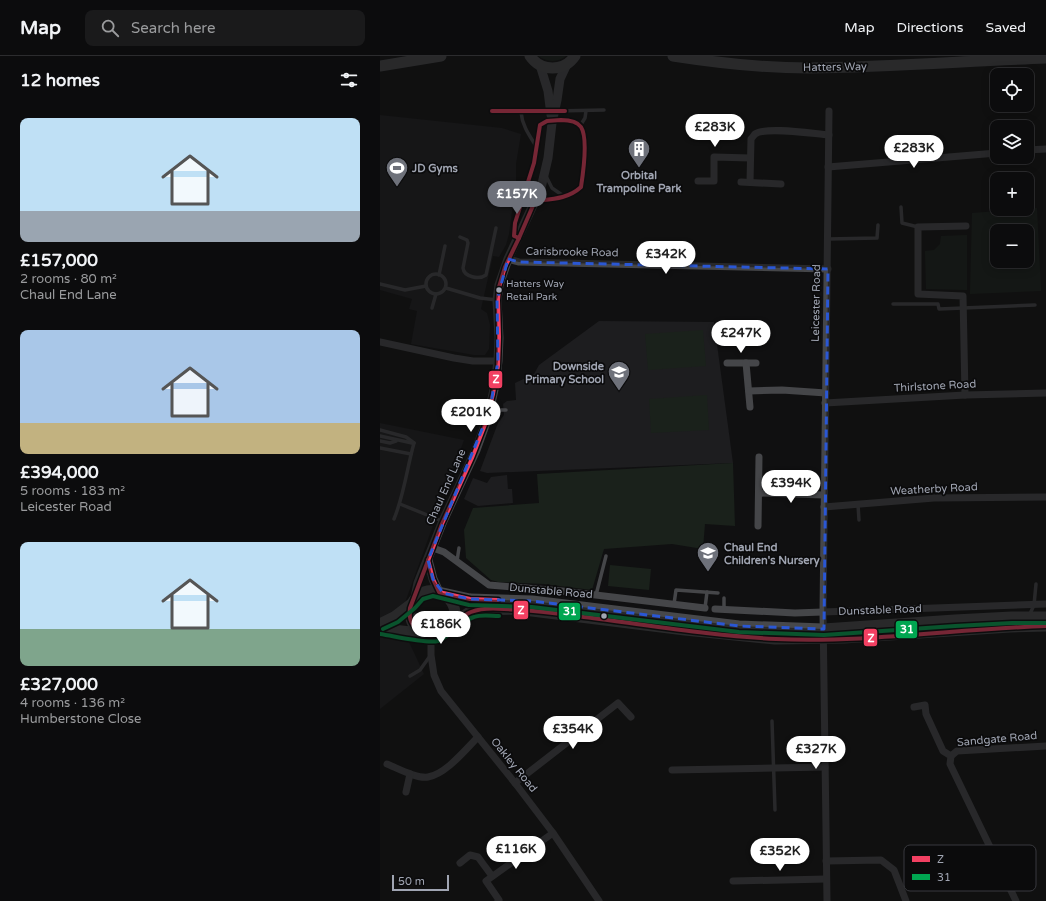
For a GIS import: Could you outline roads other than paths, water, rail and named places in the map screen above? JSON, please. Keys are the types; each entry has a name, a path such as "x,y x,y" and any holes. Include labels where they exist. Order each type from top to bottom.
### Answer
{"main road":[{"path":"380,66 441,56"},
{"name":"Hatters Way","path":"673,56 744,65 808,68 1046,58"},
{"path":"532,59 553,68 574,58"},
{"path":"380,624 394,617 426,591 441,592 448,597 455,610 452,624 443,633 427,635 380,628"},
{"name":"Dunstable Road","path":"441,592 470,599 532,601 739,626 871,637 1010,627 1046,626"},
{"path":"413,601 410,611 410,618 417,630 427,635"},
{"name":"Dunstable Road","path":"452,624 468,613 477,610 516,609 775,639 955,620 1046,617"}],"street":[{"name":"Chaul End Lane","path":"413,601 418,584 443,521 476,450 489,414 498,361 499,338 497,300 499,285 508,259 535,201 548,158 552,127 553,102 560,79 574,58"},
{"name":"Chaul End Lane","path":"532,59 547,86 553,102"},
{"name":"Leicester Road","path":"827,901 823,612 829,111"},
{"path":"750,182 750,158 752,139 755,134 760,132 795,131 829,135"},
{"path":"1034,150 1046,149"},
{"path":"828,167 990,154"},
{"path":"698,181 714,181 714,157 750,158"},
{"path":"741,182 781,184"},
{"path":"965,395 963,296 918,294 918,227 966,226"},
{"name":"Carisbrooke Road","path":"508,259 519,262 828,269"},
{"path":"380,342 454,358 473,361 498,361"},
{"path":"726,363 756,363"},
{"path":"746,363 750,407"},
{"path":"749,392 782,390 826,393"},
{"name":"Thirlstone Road","path":"825,403 965,395 1046,393"},
{"path":"758,526 759,457"},
{"path":"758,494 824,495"},
{"name":"Weatherby Road","path":"824,507 934,498 1046,497"},
{"name":"Dunstable Road","path":"433,548 444,552 489,586 555,590 705,608"},
{"path":"428,560 433,579 441,592"},
{"name":"Dunstable Road","path":"715,609 795,613 1046,604"},
{"name":"Oakley Road","path":"427,635 434,675 441,691 553,833 599,901"},
{"path":"515,783 618,703 631,717"},
{"path":"914,707 926,705 926,714 943,751 951,756 950,764 989,845"},
{"path":"387,764 410,774 428,777 447,769 478,737"},
{"name":"Sandgate Road","path":"951,756 957,751 1046,746"},
{"path":"672,770 825,767"},
{"path":"406,792 410,774"},
{"path":"498,901 499,900 486,881 553,833"},
{"path":"460,864 470,855 478,857 492,876"},
{"path":"826,861 881,860 894,870 906,901"},
{"path":"733,881 826,879"},
{"path":"1011,891 1016,901"}],"lane":[{"path":"492,111 521,112 604,110"},
{"path":"580,126 586,118 586,111"},
{"path":"521,112 526,130 536,146"},
{"path":"519,238 514,236 515,222 534,162 540,124 545,121 563,120 575,122 580,126 584,135 581,187 566,198 535,201"},
{"path":"544,173 552,188 566,198"},
{"path":"901,207 902,223 918,227"},
{"path":"828,239 877,238 878,225"},
{"path":"460,237 467,240 468,243 463,272 466,275 479,278 483,277 486,275 496,228"},
{"path":"439,275 445,246"},
{"path":"432,275 439,275 446,281 446,288 442,293 436,294 430,292 426,286 427,280 432,275"},
{"path":"380,284 405,290 426,286"},
{"path":"446,288 480,298 497,300"},
{"path":"432,308 436,294"},
{"path":"893,304 938,304 939,309 1035,305"},
{"path":"443,415 448,409 489,414 506,410"},
{"path":"380,430 406,437 414,444"},
{"path":"380,436 414,444"},
{"path":"380,441 390,443 397,440"},
{"path":"394,519 400,504 414,444"},
{"path":"380,448 411,454"},
{"path":"400,504 443,521"},
{"path":"858,505 859,520"},
{"path":"457,562 459,548"},
{"path":"596,595 606,556"},
{"path":"1028,617 1034,605 1036,584"},
{"path":"673,605 676,590 718,593"},
{"path":"705,608 706,592"},
{"path":"724,598 724,609"},
{"path":"410,676 420,670 431,655"},
{"path":"772,721 775,810"}],"place":[{"name":"Orbital Trampoline Park","path":"639,168"},
{"name":"JD Gyms","path":"397,188"},
{"name":"Hatters Way Retail Park","path":"499,290"},
{"name":"Downside Primary School","path":"619,392"},
{"name":"Chaul End Children's Nursery","path":"708,572"}]}
